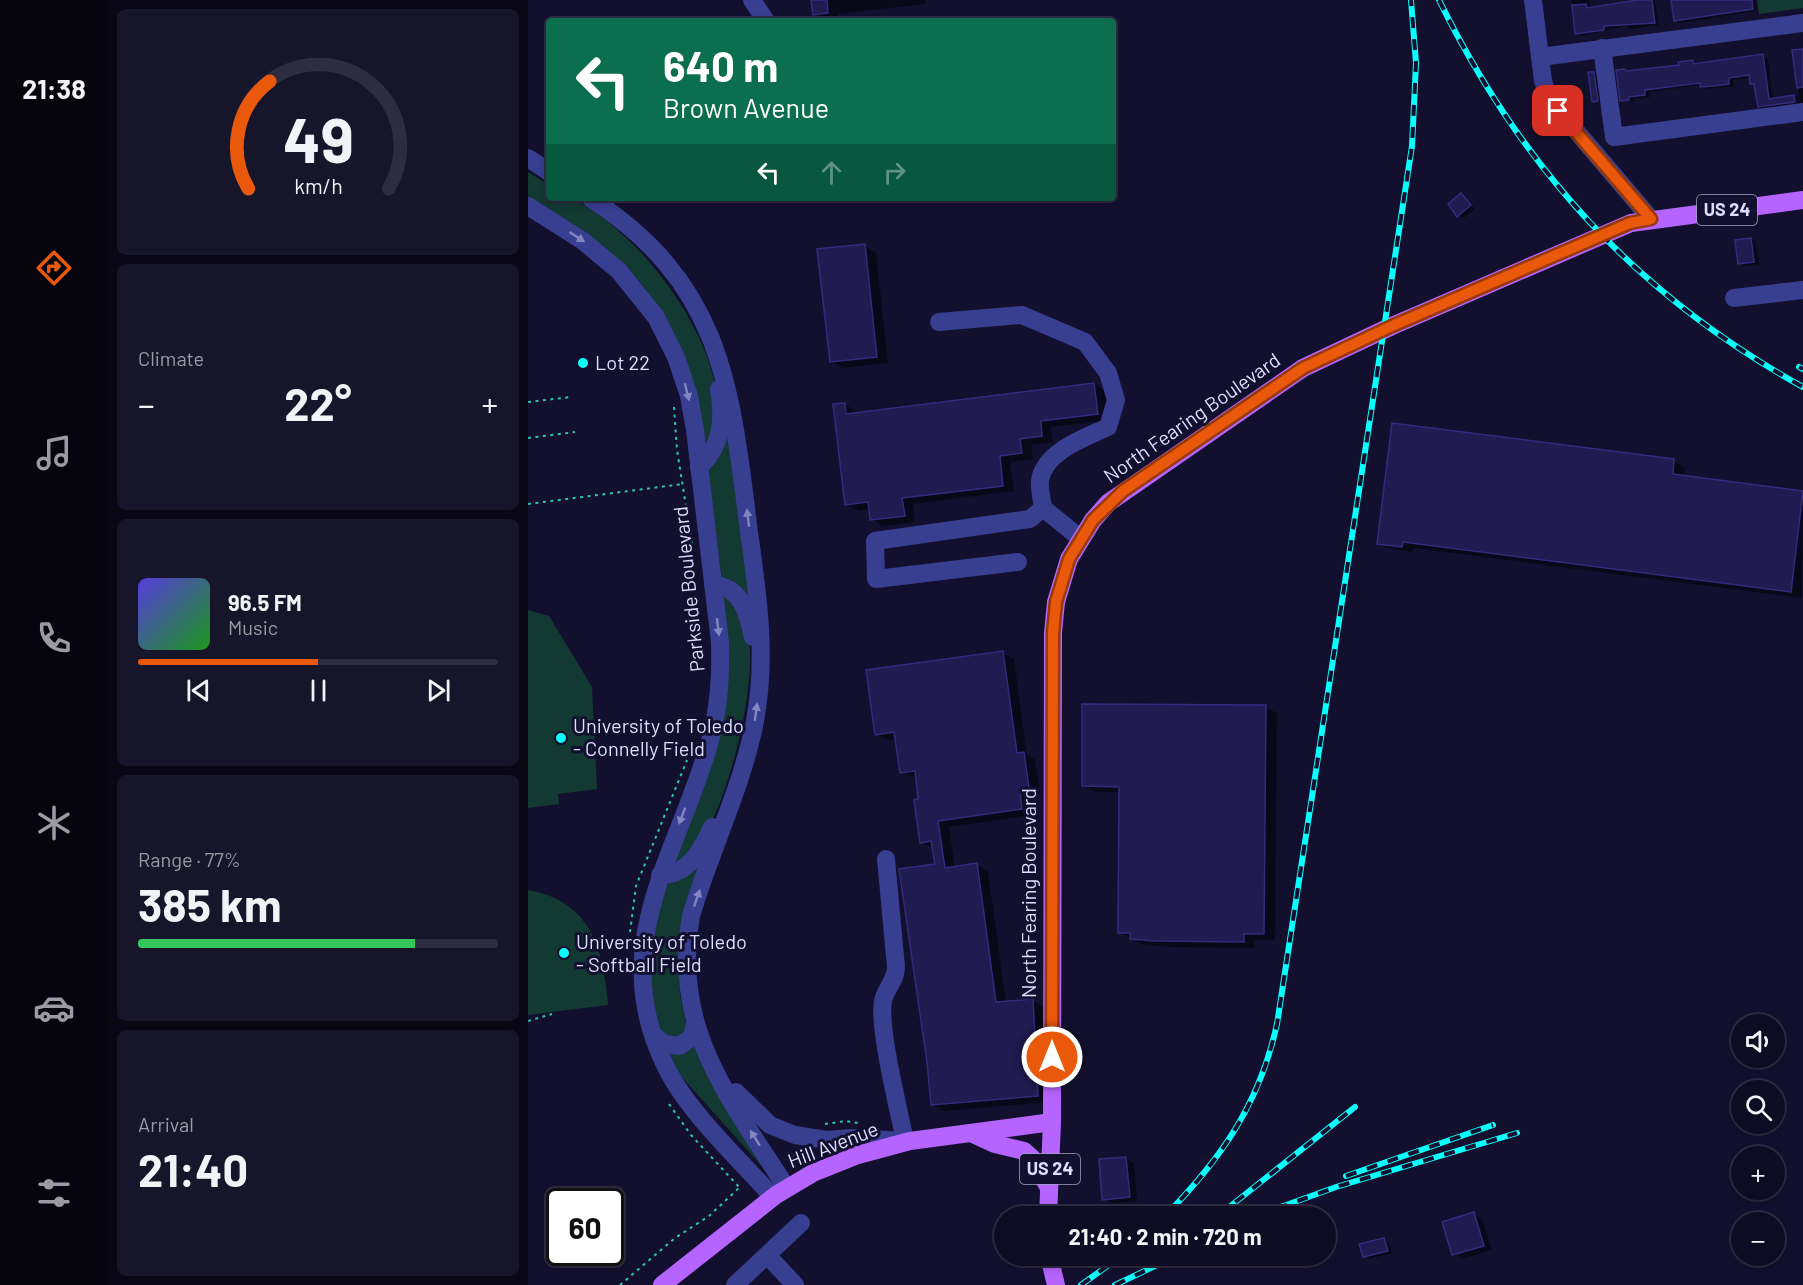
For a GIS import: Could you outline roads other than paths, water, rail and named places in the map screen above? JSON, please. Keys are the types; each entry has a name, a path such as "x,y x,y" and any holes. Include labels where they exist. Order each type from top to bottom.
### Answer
{"main road":[{"name":"US 24","path":"1651,219 1803,200"},
{"name":"North Fearing Boulevard","path":"1052,1122 1053,633 1061,582 1080,538 1093,520 1123,491 1303,368 1392,326 1630,223 1651,219"},
{"name":"US 24","path":"1048,1206 1052,1122"},
{"name":"Hill Avenue","path":"662,1285 779,1192 858,1155 907,1141 1052,1122"},
{"path":"970,1133 995,1144 1024,1151 1032,1158 1049,1189"},
{"path":"1051,1266 1056,1285"}],"street":[{"path":"752,0 764,18"},
{"path":"1533,0 1540,57 1549,99 1651,219"},
{"path":"1540,57 1803,23"},
{"path":"1602,48 1614,136 1803,112"},
{"path":"528,158 541,168"},
{"path":"594,201 622,220 658,255 690,297 723,368 735,424 760,616 760,668 752,732 731,796 729,811 697,896 688,932 686,971 695,1024 711,1068 779,1192"},
{"name":"Parkside Boulevard","path":"528,206 584,241 609,260 639,293 656,317 676,357 687,390 699,467 721,660 716,715 704,760 660,875 647,919 643,953 644,988 654,1035 666,1068 683,1094 779,1192"},
{"path":"1734,298 1803,290"},
{"path":"939,322 1022,315 1084,342 1108,373 1116,400 1108,427 1069,445 1044,468 1040,482 1043,508 1080,538"},
{"path":"699,467 715,449 720,426 721,402 710,336"},
{"path":"1018,561 876,579 875,541 1030,519 1043,508"},
{"path":"713,585 726,587 745,608 760,668"},
{"path":"660,875 676,872 691,862 702,848 719,809 731,796"},
{"path":"709,1058 751,1109 770,1125 786,1133 818,1140 851,1138 907,1141 884,1030 883,1000 896,978 886,859"},
{"path":"654,1035 664,1044 679,1046 692,1037 695,1024"},
{"path":"744,1281 766,1255 801,1223"},
{"path":"766,1255 795,1285"}],"railway":[{"path":"1175,1206 1204,1173 1235,1129 1260,1080 1277,1024 1412,146 1416,63 1411,0"},
{"path":"1439,0 1472,61 1508,119 1547,173 1590,223 1637,269 1688,312 1743,351 1803,387"},
{"path":"1799,367 1803,369"},
{"path":"1231,1206 1355,1107"},
{"path":"1346,1176 1493,1125"},
{"path":"1284,1206 1336,1187 1517,1133"},
{"path":"1081,1285 1107,1266"},
{"path":"1115,1285 1155,1266"}],"place":[{"name":"Lot 22","path":"583,363"},
{"name":"University of Toledo - Connelly Field","path":"561,738"},
{"name":"University of Toledo - Softball Field","path":"564,953"}]}
